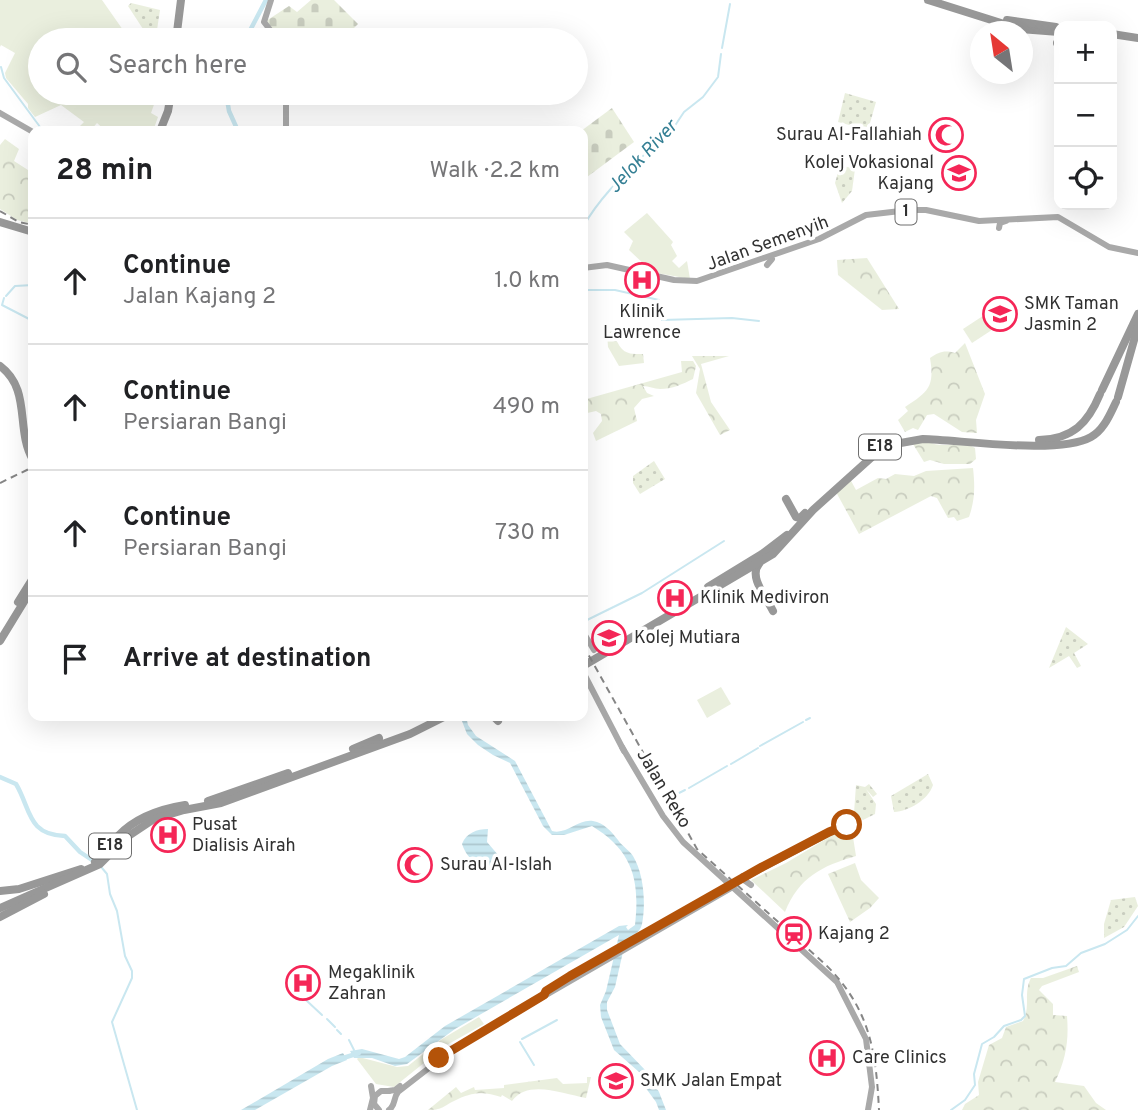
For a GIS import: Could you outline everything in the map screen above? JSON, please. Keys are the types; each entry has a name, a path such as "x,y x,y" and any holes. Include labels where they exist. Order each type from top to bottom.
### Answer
{"highway":[{"path":"176,28 180,0"},
{"path":"928,0 993,21"},
{"path":"937,0 1012,21"},
{"path":"1033,28 1054,34"},
{"path":"1117,37 1138,39"},
{"path":"160,126 167,105"},
{"path":"0,224 28,232"},
{"path":"1135,327 1138,306"},
{"name":"E18","path":"588,658 680,609 688,611 690,604 731,576 779,549 813,510 859,467 895,444 923,439 1058,446 1092,437 1101,428 1117,399 1138,314"},
{"name":"E18","path":"594,653 612,646 764,555 866,456 893,441 923,434 1049,440 1066,435 1084,423 1092,413 1135,327"},
{"path":"0,364 14,380 20,393 24,438 28,446"},
{"path":"1076,442 1093,429 1092,425 1084,423"},
{"path":"786,499 796,518 809,510"},
{"path":"772,609 754,573 762,558 787,535"},
{"path":"700,593 731,576 745,564 762,558"},
{"path":"745,564 772,609"},
{"path":"731,576 748,575 772,609"},
{"path":"0,632 15,613 22,594 28,590"},
{"path":"0,641 28,593"},
{"name":"E18","path":"366,750 430,721"},
{"name":"E18","path":"1,911 13,900 85,869 104,854 124,830 154,812 209,801 366,750 436,721"},
{"path":"330,761 376,739 377,747 366,750"},
{"path":"366,750 383,749"},
{"name":"E18","path":"13,900 77,875 106,859 127,837 154,819 221,803 330,761"},
{"path":"174,813 192,813 204,807"},
{"path":"0,891 9,892 79,869 104,854"},
{"path":"1,911 41,895 77,875"},
{"path":"1,911 42,882"}],"main road":[{"path":"269,28 264,22 271,0"},
{"path":"286,105 286,126"},
{"path":"0,113 28,129"},
{"name":"Jalan Semenyih","path":"619,269 693,283 710,280 836,235 871,216 919,212 963,221 996,223 1030,217 1058,217 1119,250 1137,252"},
{"name":"Jalan Semenyih","path":"588,266 595,261 600,267 631,270 674,280 696,281 765,261"},
{"path":"588,642 594,653"},
{"name":"Jalan Reko","path":"588,681 636,776 676,838 818,967"},
{"name":"Jalan Reko","path":"622,747 663,816 695,857 838,985 863,1032 871,1091 868,1110"},
{"path":"762,869 850,826"},
{"path":"674,918 829,834"},
{"path":"717,895 722,886 718,878"},
{"path":"374,1109 377,1093 401,1087 456,1047 731,887"},
{"path":"662,926 697,903 717,895 732,896 745,901"},
{"path":"394,1106 401,1087 454,1044 570,976 578,975"},
{"path":"525,1002 546,995 570,976"},
{"path":"850,1007 855,1019 850,1022"},
{"path":"374,1109 372,1085 388,1089 401,1087"},
{"path":"394,1106 401,1087"},
{"path":"388,1091 394,1106"}],"green space":[{"path":"0,0 102,0 122,28 28,28 28,104 6,78 5,73 15,53 1,45 0,47"},
{"path":"311,0 334,0 358,24 354,28 270,28 267,24 266,21 289,6 297,12"},
{"path":"131,3 160,10 157,28 142,28 128,6"},
{"path":"845,93 876,102 868,130 838,122"},
{"path":"28,105 61,105 35,117"},
{"path":"61,105 154,105 151,113 158,117 155,126 100,126 97,123 94,126 80,126 84,122"},
{"path":"612,108 634,142 588,176 588,126"},
{"path":"5,139 19,149 14,161 28,170 28,223 17,220 0,209 0,145"},
{"path":"840,165 855,169 852,191 842,203 835,183"},
{"path":"647,213 673,242 671,245 677,256 672,261 679,268 687,261 690,279 646,271 646,266 629,250 633,241 624,232"},
{"path":"867,258 899,309 882,310 838,275 837,260"},
{"path":"992,310 1001,324 972,343 963,329"},
{"path":"612,331 623,350 643,354 644,363 619,366 608,347 607,333"},
{"path":"965,343 985,394 976,420 977,433 962,432 934,414 927,415 918,430 913,428 905,432 898,420 908,411 905,407 928,388 931,376 930,358 942,352 955,353"},
{"path":"692,356 729,356 701,364 711,402 730,430 720,435 696,393 700,369"},
{"path":"681,361 693,361 696,366 693,379 664,389 643,386 647,393 654,396 642,399 634,408 637,421 596,441 593,433 602,421 601,414 596,411 588,413 588,399 682,372"},
{"path":"928,441 939,445 969,445 975,448 976,459 970,464 944,464 930,460 924,462 913,444"},
{"path":"654,461 665,479 640,494 633,483 633,476"},
{"path":"973,468 974,493 971,511 969,517 957,521 954,517 948,518 937,498 931,496 859,534 836,492 850,479 856,490 878,478 886,479 895,474 914,476 926,471"},
{"path":"1066,627 1088,644 1074,653 1081,666 1077,668 1069,656 1049,668"},
{"path":"721,687 731,704 707,718 697,700"},
{"path":"928,774 933,785 927,795 912,807 894,812 891,796"},
{"path":"869,784 877,794 873,797 866,789 876,804 875,814 863,820 854,813 856,785 865,787"},
{"path":"847,831 853,837 856,856 813,875 797,890 785,912 751,880 831,836"},
{"path":"855,863 861,880 879,898 850,922 828,874"},
{"path":"1135,897 1138,906 1124,927 1104,938 1104,924 1111,900"},
{"path":"1077,966 1079,972 1042,986 1039,990 1053,1004 1053,1015 1067,1016 1066,1050 1055,1082 1084,1086 1096,1103 1106,1110 962,1110 965,1104 979,1095 978,1082 989,1045 1002,1038 1006,1027 1023,1021 1031,978 1043,978"},
{"path":"479,1017 484,1024 445,1046 394,1087 376,1084 357,1059 359,1057 397,1067 408,1066 442,1039"},
{"path":"587,1077 591,1077 586,1098 536,1089 519,1094 512,1101 502,1095 478,1093 460,1098 439,1109 428,1110 456,1087 461,1093 474,1087 475,1090 504,1088 504,1085 557,1078 563,1084 587,1083"}],"water":[{"path":"462,721 467,721 476,736 515,761 552,831 562,831 587,821 597,822 610,831 637,863 643,889 642,924 625,943 607,1010 620,1044 648,1073 666,1110 659,1110 645,1087 647,1079 614,1050 601,1017 600,1005 606,991 619,935 455,1029 407,1064 395,1066 372,1058 354,1058 350,1051 362,1049 399,1059 405,1057 445,1026 619,926 628,925 628,930 635,925 634,880 625,856 617,846 592,826 564,835 552,835 543,826 510,763 478,745 467,734"},
{"path":"488,829 487,842 499,856 500,862 486,867 484,871 467,855 462,844 472,832"},
{"path":"343,1053 347,1060 255,1110 241,1110 328,1059"}],"waterway":[{"path":"251,28 266,0"},
{"path":"722,48 730,4"},
{"name":"Jelok River","path":"588,219 610,190 672,130 684,112 703,97 718,77 721,54"},
{"path":"1,67 4,78 39,126"},
{"path":"228,105 236,126"},
{"path":"6,296 15,286 28,285"},
{"path":"588,290 615,290 659,300 662,320 732,318 759,321"},
{"path":"4,298 2,305 28,318"},
{"path":"588,620 642,593 724,541"},
{"path":"806,720 810,718"},
{"path":"760,746 803,722"},
{"path":"731,764 758,748"},
{"path":"689,788 727,766"},
{"path":"0,777 16,784 37,826 53,835 65,836 92,860"},
{"path":"673,796 685,790"},
{"path":"102,868 107,874 125,956 132,971 132,978 112,1022 137,1110"},
{"path":"951,1110 965,1100 975,1085 974,1074 982,1044 994,1037 1004,1026 1025,1016 1022,995 1024,979 1052,968 1066,966 1081,953 1105,944 1127,930 1138,916"},
{"path":"292,983 291,986 322,1015"},
{"path":"327,1019 335,1027"},
{"path":"522,1039 557,1020"},
{"path":"337,1030 341,1034"},
{"path":"349,1040 354,1050"},
{"path":"520,1042 534,1065"},
{"path":"340,1059 359,1053"}],"railway":[{"path":"0,211 28,224"},
{"path":"0,483 28,469"},
{"path":"588,654 697,849 826,965 852,998 868,1032 873,1050 879,1110"}],"place":[{"name":"Surau Al-Fallahiah","path":"946,135"},
{"name":"Kolej Vokasional Kajang","path":"959,173"},
{"name":"Klinik Lawrence","path":"642,280"},
{"name":"SMK Taman Jasmin 2","path":"1000,314"},
{"name":"Klinik Mediviron","path":"675,598"},
{"name":"Kolej Mutiara","path":"609,638"},
{"name":"Pusat Dialisis Airah","path":"168,835"},
{"name":"Surau Al-Islah","path":"415,865"},
{"name":"Kajang 2","path":"794,934"},
{"name":"Megaklinik Zahran","path":"303,983"},
{"name":"Care Clinics","path":"827,1058"},
{"name":"SMK Jalan Empat","path":"616,1081"}],"route":[{"path":"439,1058 544,995 570,976 762,867 847,825"}]}
